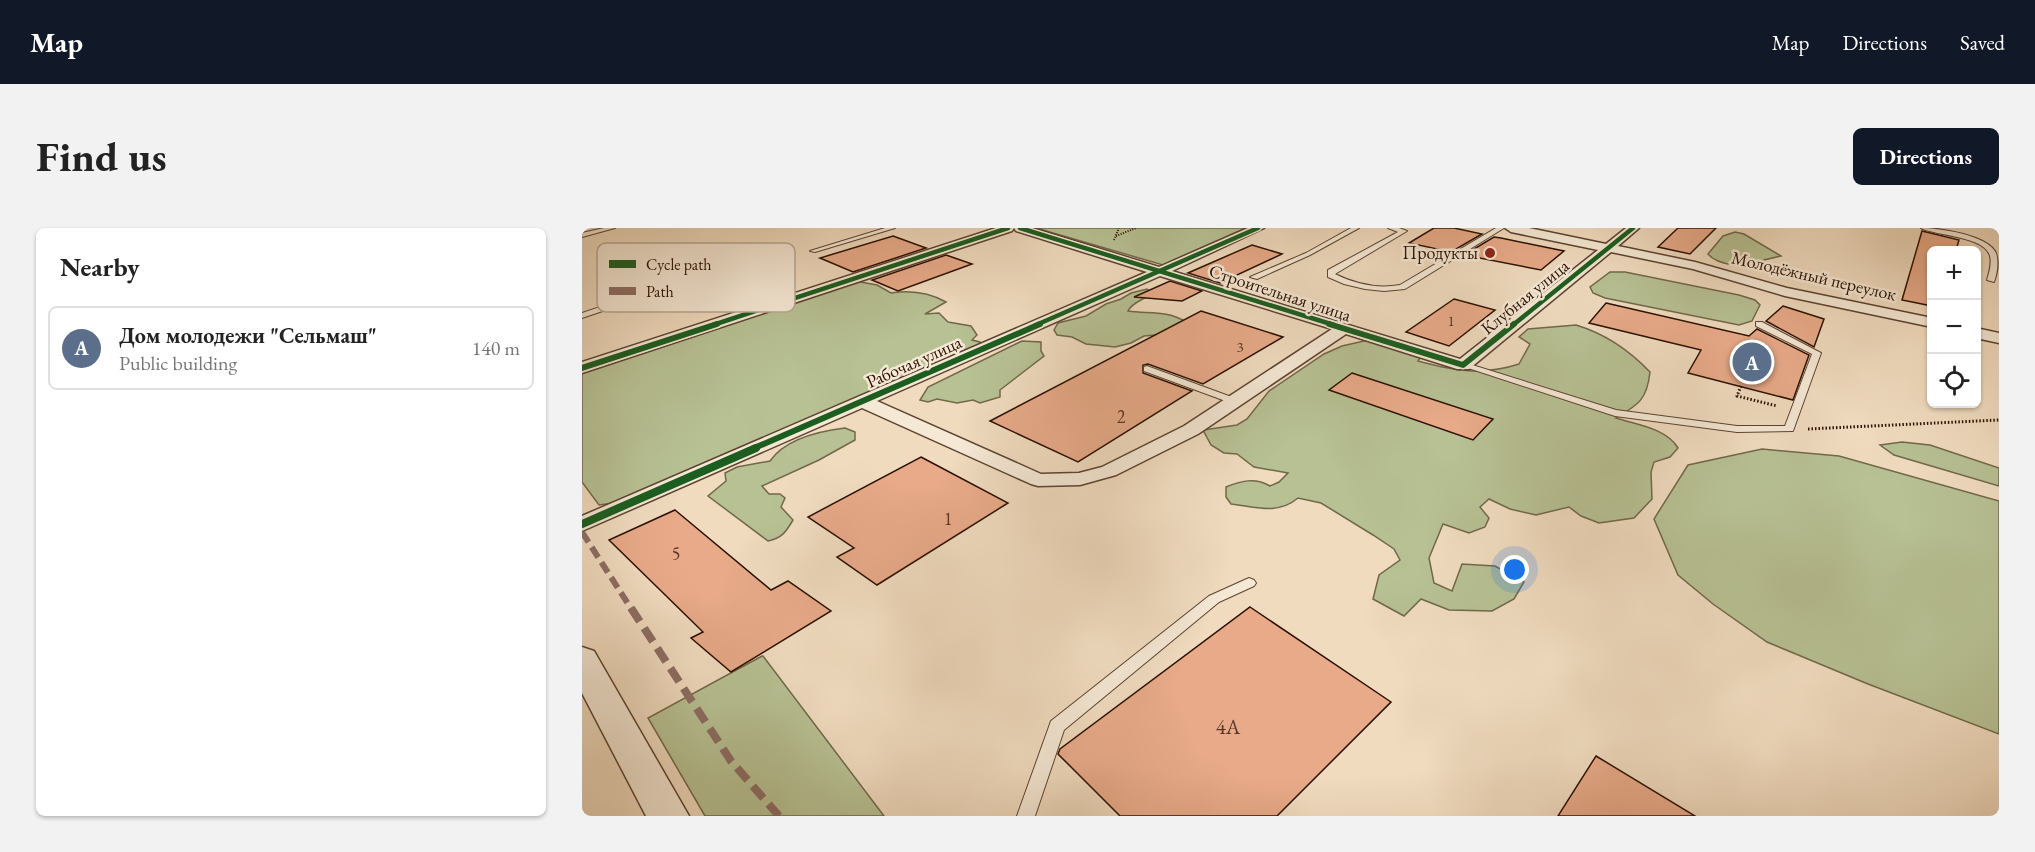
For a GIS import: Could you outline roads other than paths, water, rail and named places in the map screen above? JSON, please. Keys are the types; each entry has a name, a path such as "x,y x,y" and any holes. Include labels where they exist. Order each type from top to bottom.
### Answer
{"street":[{"path":"795,298 1008,228"},
{"name":"Строительная улица","path":"1020,228 1463,365"},
{"name":"Рабочая улица","path":"582,524 1258,228"},
{"name":"Молодёжный переулок","path":"1511,228 1695,266 1785,292 1927,322"},
{"name":"Клубная улица","path":"1463,365 1633,228"},
{"path":"582,368 752,312"},
{"path":"861,401 1038,480 1080,479 1109,471 1191,429 1343,329"},
{"path":"1981,334 1999,338"},
{"path":"582,660 668,816"}],"lane":[{"path":"582,235 612,228"},
{"path":"813,251 892,228"},
{"path":"1254,277 1308,254 1356,228"},
{"path":"1391,228 1404,231 1331,272 1331,275 1347,282 1369,287 1390,289 1402,287 1501,228"},
{"path":"1924,228 1969,239 1988,247 1993,253 1994,261 1991,280"},
{"path":"582,316 597,311"},
{"path":"1463,365 1615,413 1737,429 1789,429 1817,353 1759,324"},
{"path":"1147,369 1234,401"},
{"path":"1026,816 1057,726 1214,599 1249,583"}],"place":[{"name":"Продукты","path":"1490,253"},
{"name":"Дом молодежи \"Сельмаш\"","path":"1752,362"}]}
